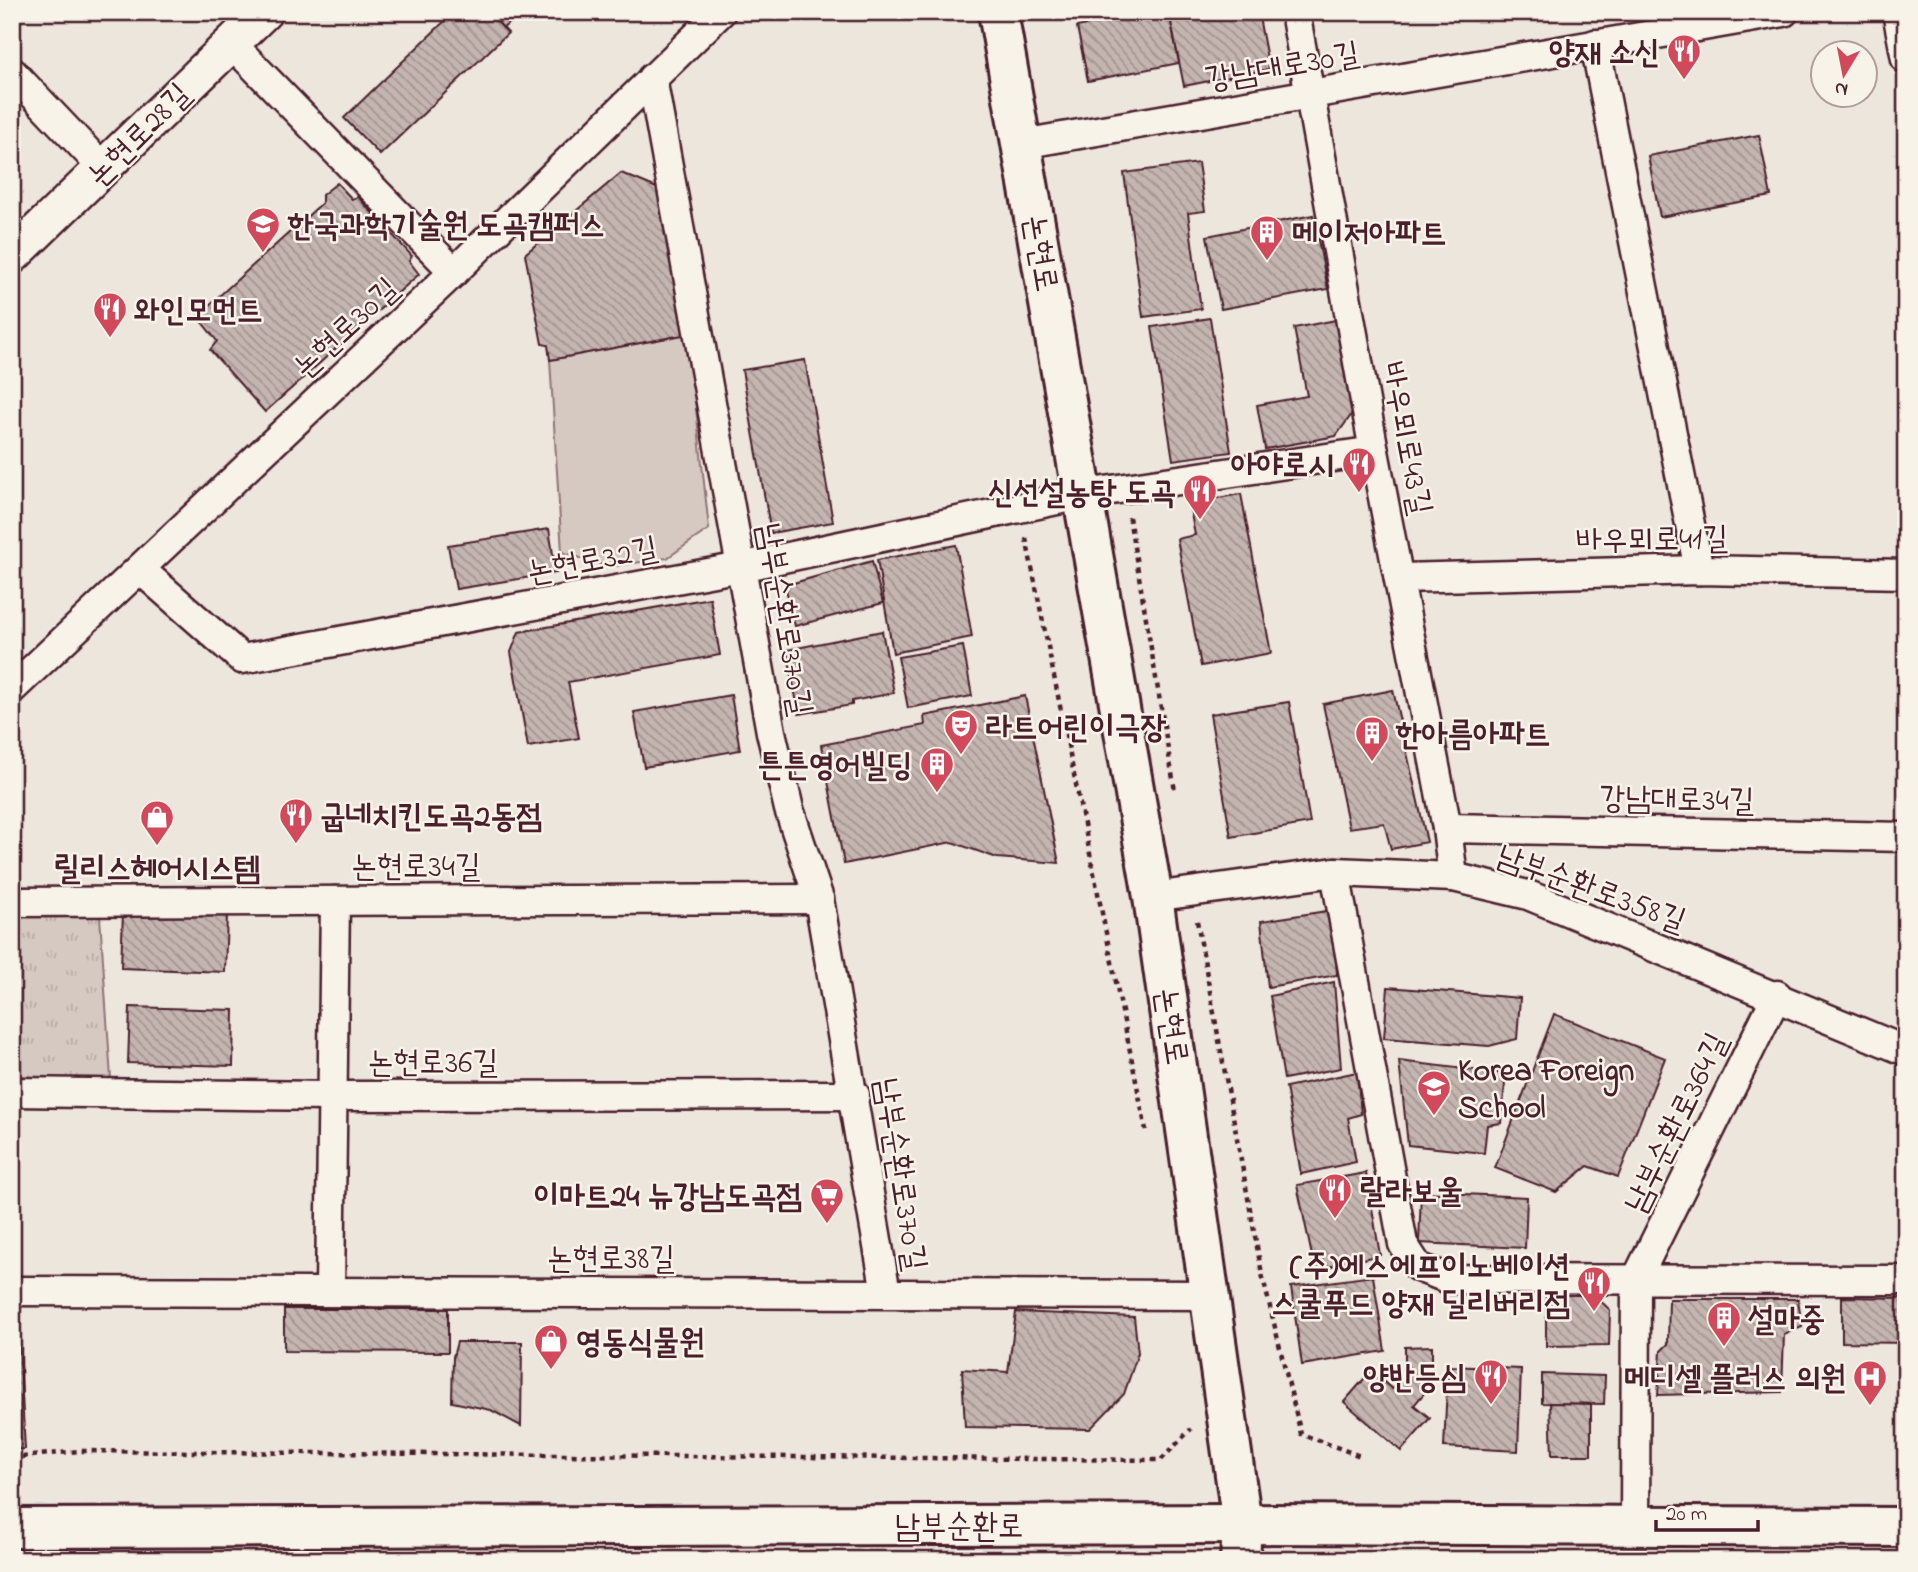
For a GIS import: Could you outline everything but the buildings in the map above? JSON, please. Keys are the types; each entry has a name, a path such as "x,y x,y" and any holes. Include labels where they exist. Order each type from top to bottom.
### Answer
{"main road":[{"name":"논현로","path":"998,12 1085,494 1153,897 1194,1170 1241,1542"},
{"name":"남부순환로","path":"12,1528 1241,1542 1635,1526 1906,1527"}],"street":[{"name":"논현로28길","path":"12,256 264,12"},
{"name":"논현로30길","path":"12,689 454,272 721,12"},
{"name":"바우뫼로43길","path":"1295,12 1374,451 1447,828 1453,877"},
{"name":"강남대로30길","path":"1022,145 1784,12"},
{"path":"1897,12 1906,59"},
{"path":"230,42 454,272"},
{"path":"1595,44 1699,570"},
{"path":"12,72 104,169"},
{"name":"남부순환로370길","path":"652,78 771,732 789,810 819,899 855,1095 886,1293"},
{"path":"1085,494 1374,451"},
{"name":"논현로32길","path":"141,570 242,660 741,567 1085,494"},
{"name":"바우뫼로41길","path":"1399,579 1699,570 1906,575"},
{"name":"강남대로34길","path":"1447,828 1906,837"},
{"path":"1335,872 1402,1244 1418,1267 1448,1279 1906,1280"},
{"name":"남부순환로358길","path":"1153,897 1335,872 1453,877 1528,895 1777,995 1906,1051"},
{"name":"논현로34길","path":"12,902 819,899"},
{"path":"330,1291 330,1096 335,901"},
{"name":"남부순환로364길","path":"1635,1526 1636,1280 1777,995"},
{"name":"논현로36길","path":"12,1092 330,1096 855,1095"},
{"name":"논현로38길","path":"12,1291 1209,1295"}],"path":[{"path":"1124,488 1176,797"},
{"path":"1020,508 1147,1132"},
{"path":"1192,891 1262,1274 1301,1434 1363,1457"},
{"path":"12,1458 78,1451 1161,1460 1198,1421"}],"green space":[{"path":"688,334 709,529 667,558 608,567 562,552 550,360"},
{"path":"12,902 99,902 112,1093 12,1092"}],"place":[{"name":"양재 소신","path":"1684,81"},
{"name":"한국과학기술원 도곡캠퍼스","path":"263,254"},
{"name":"메이저아파트","path":"1267,262"},
{"name":"와인모먼트","path":"110,339"},
{"name":"아야로시","path":"1359,494"},
{"name":"신선설농탕 도곡","path":"1200,521"},
{"name":"라트어린이극장","path":"961,756"},
{"name":"한아름아파트","path":"1372,763"},
{"name":"튼튼영어빌딩","path":"937,794"},
{"name":"굽네치킨도곡2동점","path":"296,845"},
{"name":"릴리스헤어시스템","path":"157,847"},
{"name":"Korea Foreign School","path":"1434,1117"},
{"name":"랄라보울","path":"1335,1220"},
{"name":"이마트24 뉴강남도곡점","path":"827,1225"},
{"name":"(주)에스에프이노베이션 스쿨푸드 양재 딜리버리점","path":"1594,1313"},
{"name":"설마중","path":"1724,1348"},
{"name":"영동식물원","path":"551,1371"},
{"name":"양반등심","path":"1491,1406"},
{"name":"메디셀 플러스 의원","path":"1870,1407"}]}
